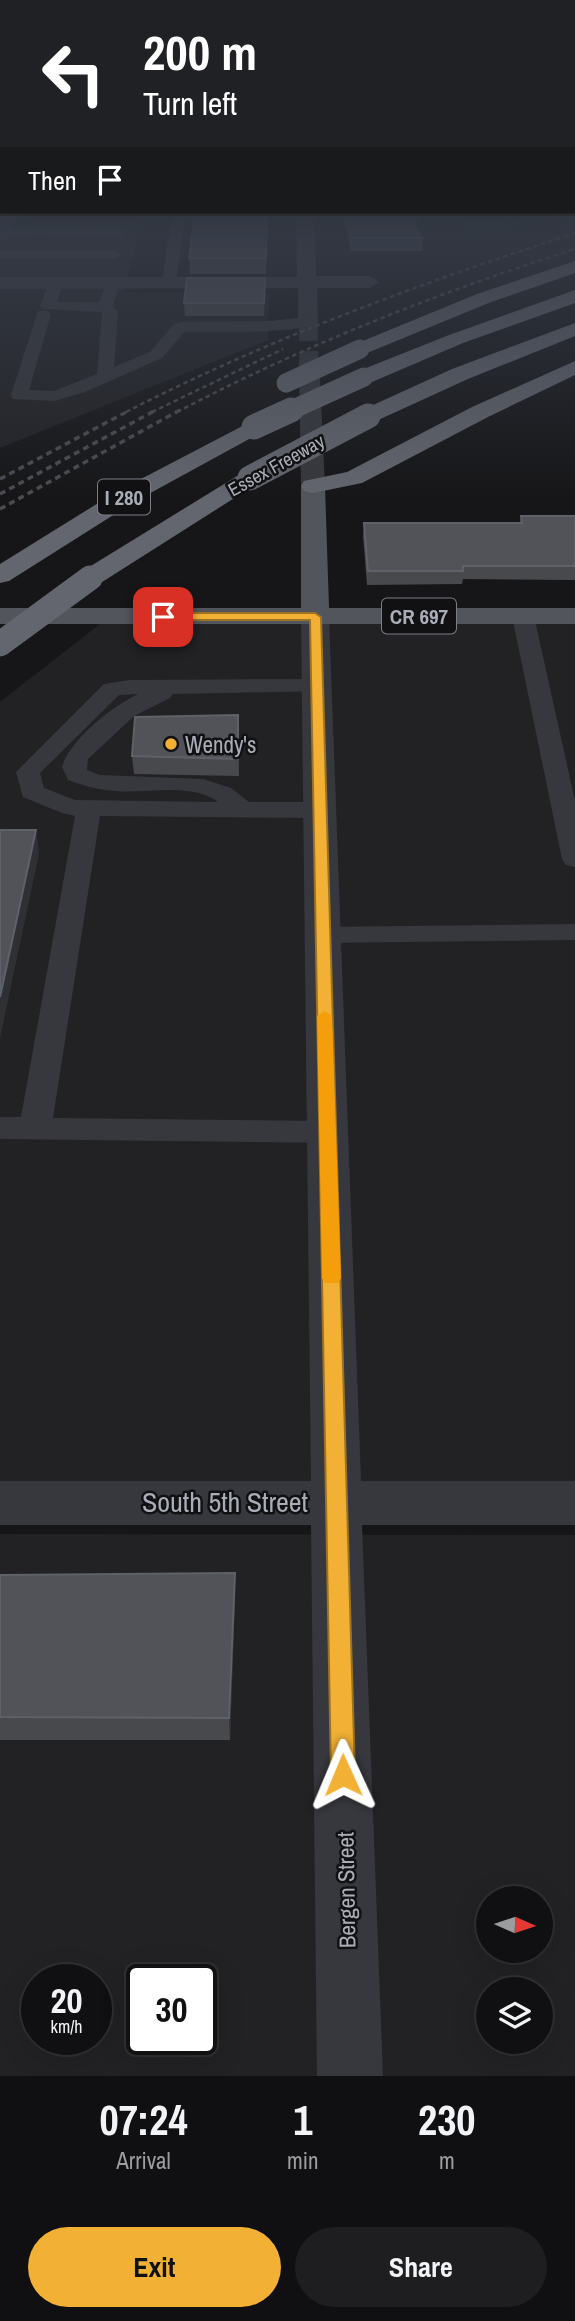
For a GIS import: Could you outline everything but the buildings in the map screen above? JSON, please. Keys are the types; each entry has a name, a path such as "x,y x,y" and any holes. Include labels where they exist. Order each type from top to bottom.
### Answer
{"highway":[{"path":"263,394 360,349 467,305"},
{"name":"Essex Freeway","path":"0,575 125,497 254,427 456,339 550,305"},
{"name":"Essex Freeway","path":"0,644 90,578 250,478 368,416 460,374 575,329"},
{"path":"313,486 333,484 362,474 480,412 575,367"}],"main road":[{"name":"Bergen Street","path":"313,486 315,617"},
{"name":"CR 697","path":"0,616 575,616"}],"street":[{"path":"308,305 308,322"},
{"name":"Bergen Street","path":"309,360 313,486"},
{"name":"Bergen Street","path":"315,617 350,2076"},
{"name":"South 5th Street","path":"0,1503 575,1503"}],"lane":[{"path":"105,377 110,311"},
{"path":"43,313 19,395 55,396 105,377 156,355 180,327 269,326 308,322"},
{"path":"523,616 575,859"},
{"path":"183,686 142,699 125,709 77,757 74,767 77,775 105,785 188,785 226,793 243,810"},
{"path":"316,686 112,689 28,772 32,792 71,808 320,810"},
{"path":"35,1129 89,808"},
{"path":"322,934 575,932"},
{"path":"0,1128 328,1132"}],"shaded area":[{"path":"0,305 269,305 268,340 0,448"},
{"path":"575,618 575,1491 0,1489 0,702 105,620"},
{"path":"0,1534 575,1535 575,2076 0,2076"}],"tunnel":[{"path":"308,322 309,360"}],"railway":[{"path":"130,410 235,360 372,305"},
{"path":"177,412 274,364 415,305"},
{"path":"155,411 283,349"},
{"path":"0,479 130,410"},
{"path":"126,412 130,410"},
{"path":"0,509 180,410"},
{"path":"0,494 155,411"}],"slow traffic":[{"path":"325,1016 331,1278"}],"place":[{"name":"Wendy's","path":"171,744"}],"route":[{"path":"163,617 315,617 343,1775"}]}
